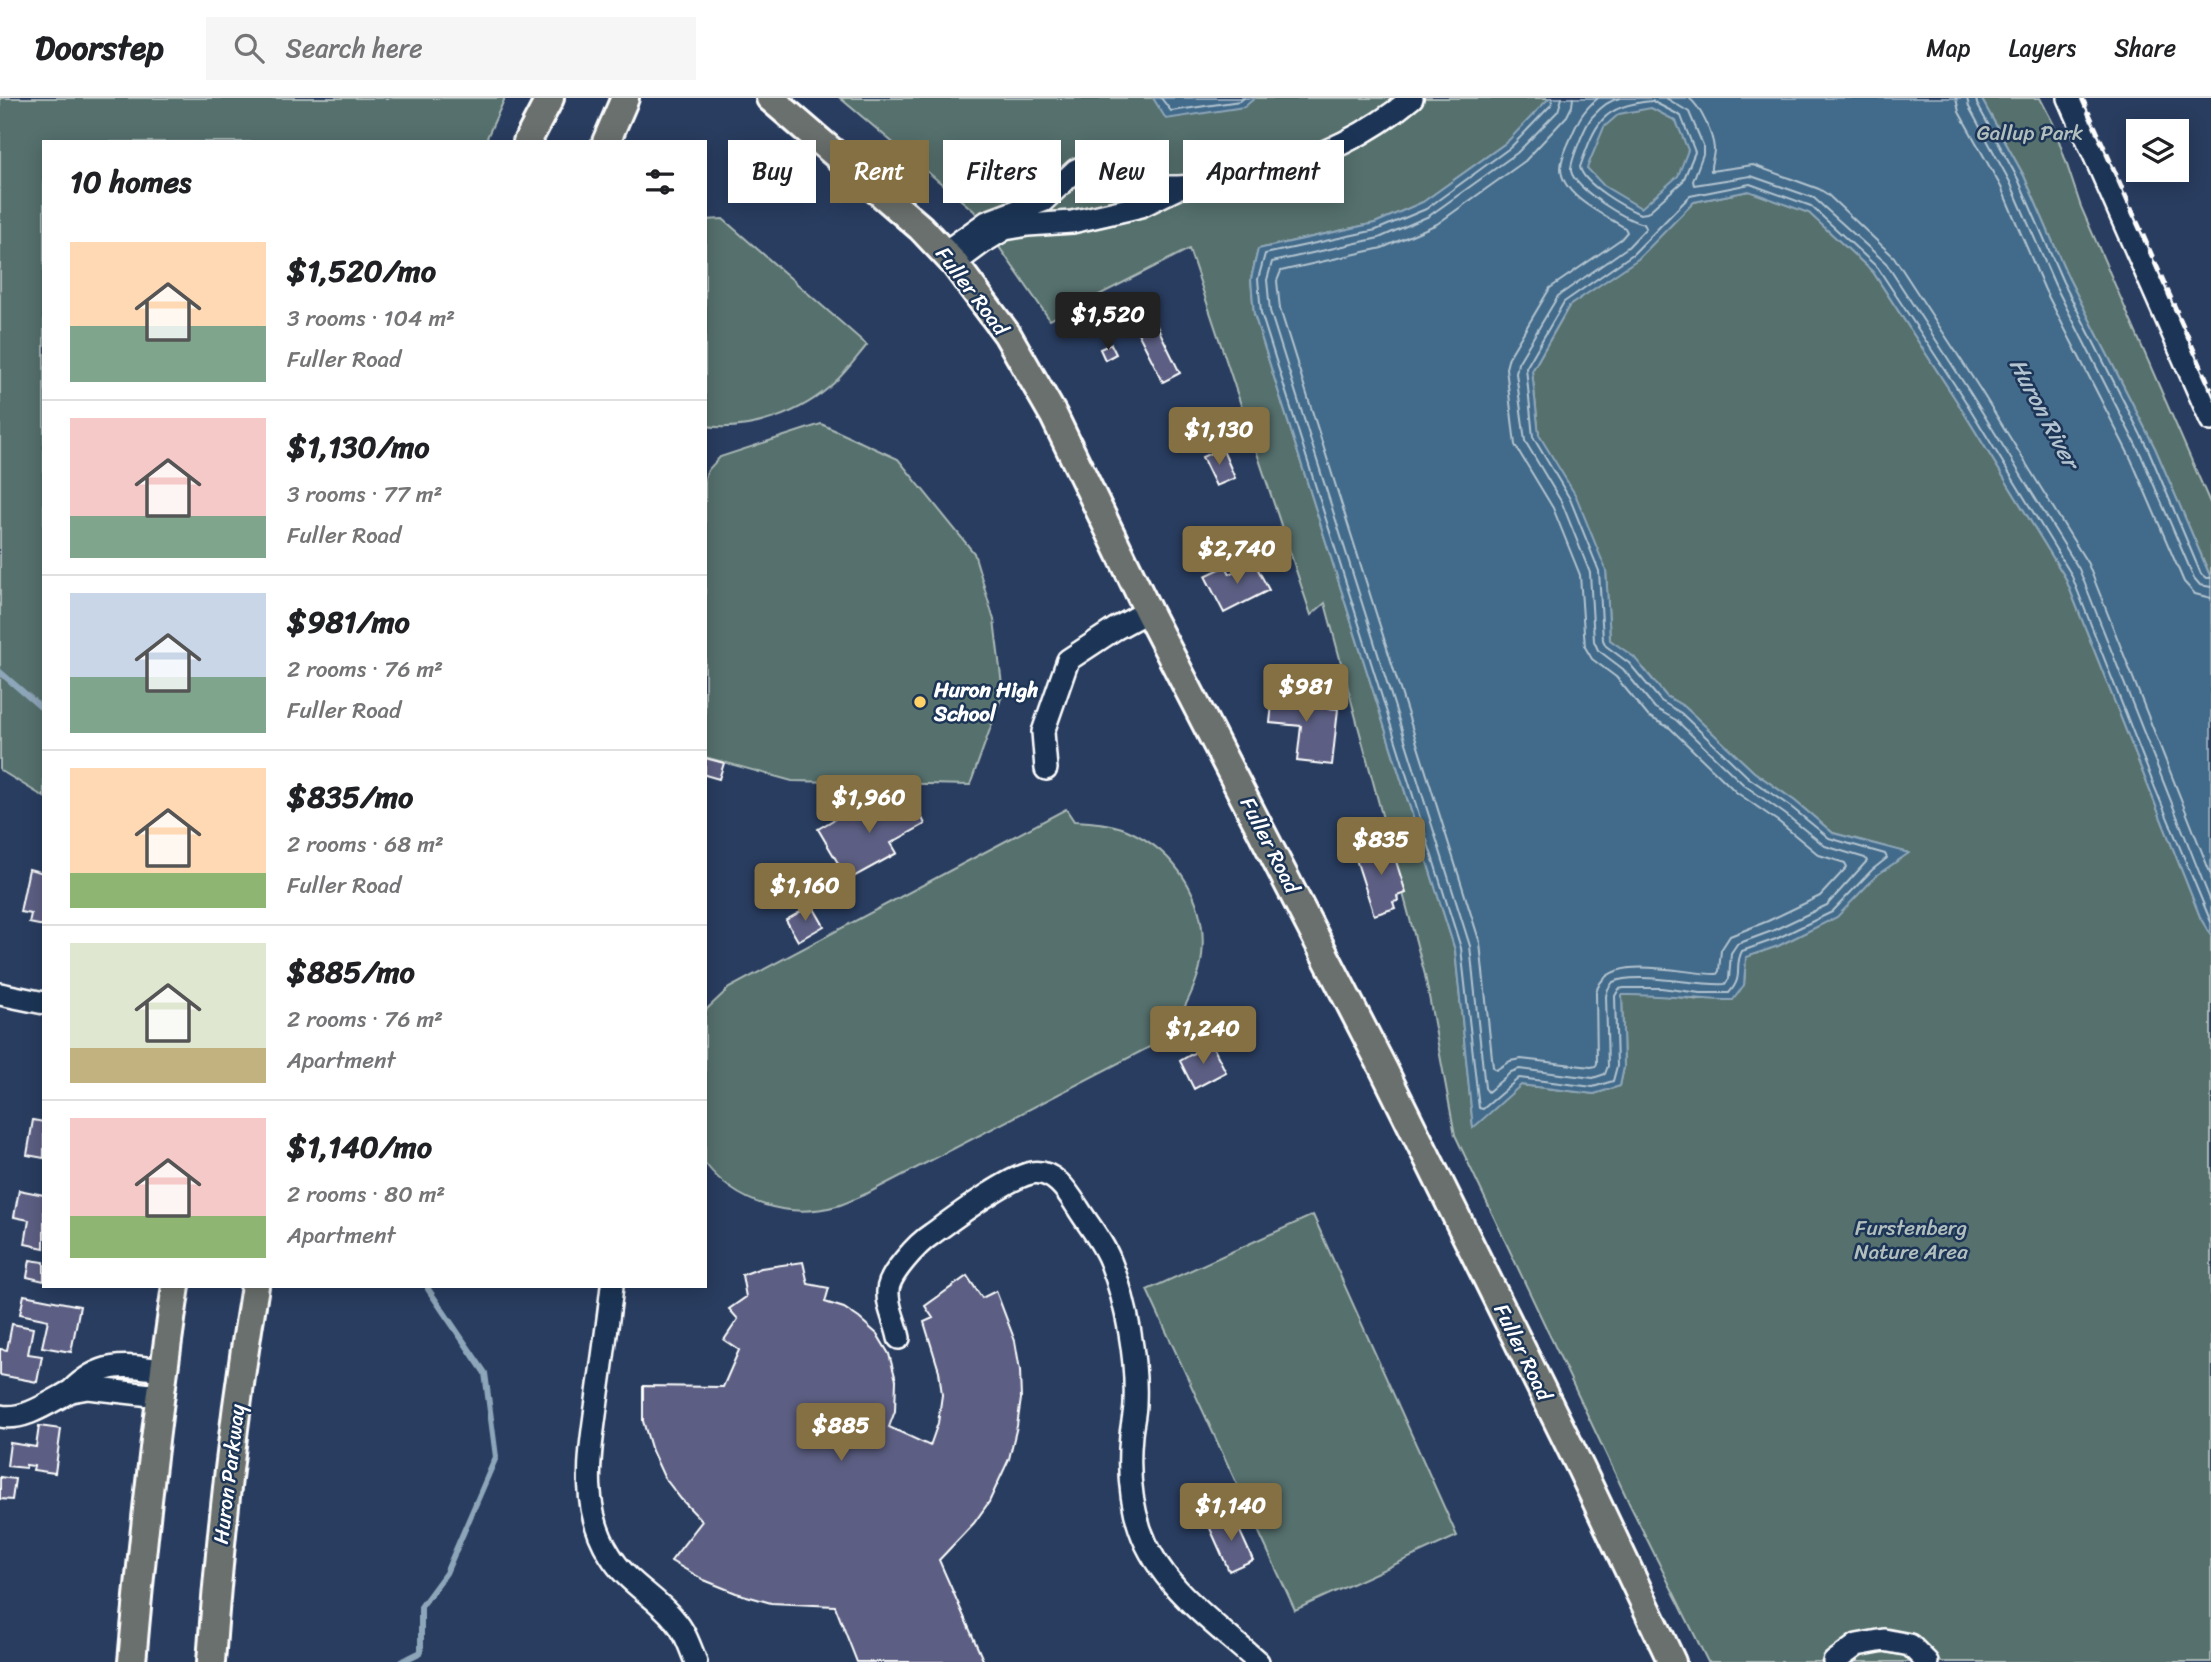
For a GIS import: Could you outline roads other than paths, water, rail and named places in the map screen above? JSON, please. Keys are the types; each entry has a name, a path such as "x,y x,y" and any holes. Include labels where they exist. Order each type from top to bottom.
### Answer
{"main road":[{"path":"528,140 550,98"},
{"path":"607,140 625,98"},
{"name":"Fuller Road","path":"770,98 921,228 950,258 1007,334 1054,415 1148,611 1384,1070 1581,1469 1672,1662"},
{"path":"132,1662 141,1557 176,1288"},
{"name":"Huron Parkway","path":"211,1662 230,1462 255,1288"}],"street":[{"path":"950,258 986,222 1043,201 1076,170 1091,164 1112,165 1163,186 1180,187 1249,177 1342,145 1412,98"},
{"path":"2069,98 2211,420"},
{"path":"950,258 1005,229 1072,222 1129,209 1180,187"},
{"path":"1046,769 1043,732 1068,660 1148,611"},
{"path":"0,994 42,1003"},
{"path":"899,1338 887,1290 893,1275 928,1236 997,1190 1031,1173 1046,1173 1067,1190 1112,1263 1125,1310 1131,1343 1135,1404 1130,1464 1132,1499 1141,1531 1158,1567 1184,1597 1258,1662"},
{"path":"612,1288 589,1470 592,1513 610,1556 634,1583 676,1621 688,1640 696,1662"},
{"path":"71,1391 96,1371 114,1366 163,1370"},
{"path":"0,1416 8,1418 28,1413 71,1391 88,1388 160,1396"},
{"path":"1834,1662 1857,1645 1884,1640 1910,1645 1927,1662"}],"water":[{"path":"1153,98 1255,98 1244,107 1166,119"},
{"name":"Huron River","path":"1549,98 1981,98 2024,176 2069,279 2155,448 2211,578 2211,936 2201,919 2065,577 1958,403 1873,272 1809,213 1749,191 1694,202 1638,259 1569,306 1532,371 1539,435 1576,496 1606,570 1610,640 1634,657 1666,696 1685,707 1754,772 1795,801 1833,833 1909,853 1877,875 1837,917 1778,946 1746,957 1744,985 1733,1000 1622,995 1624,1067 1620,1086 1594,1094 1521,1085 1473,1128 1455,950 1254,314 1251,279 1258,249 1375,223 1423,202 1507,142","holes":["1651,108 1676,121 1688,150 1678,176 1641,208 1604,186 1587,168 1604,127 1619,114"]}],"waterway":[{"path":"0,672 42,708"},
{"path":"401,1662 421,1652 421,1607 446,1573 496,1457 485,1373 428,1288"}],"railway":[{"path":"2082,98 2211,389"}],"place":[{"name":"Huron High School","path":"920,702"}],"park label":[{"name":"Gallup Park","path":"2030,133"},
{"name":"Furstenberg Nature Area","path":"1911,1240"}]}
